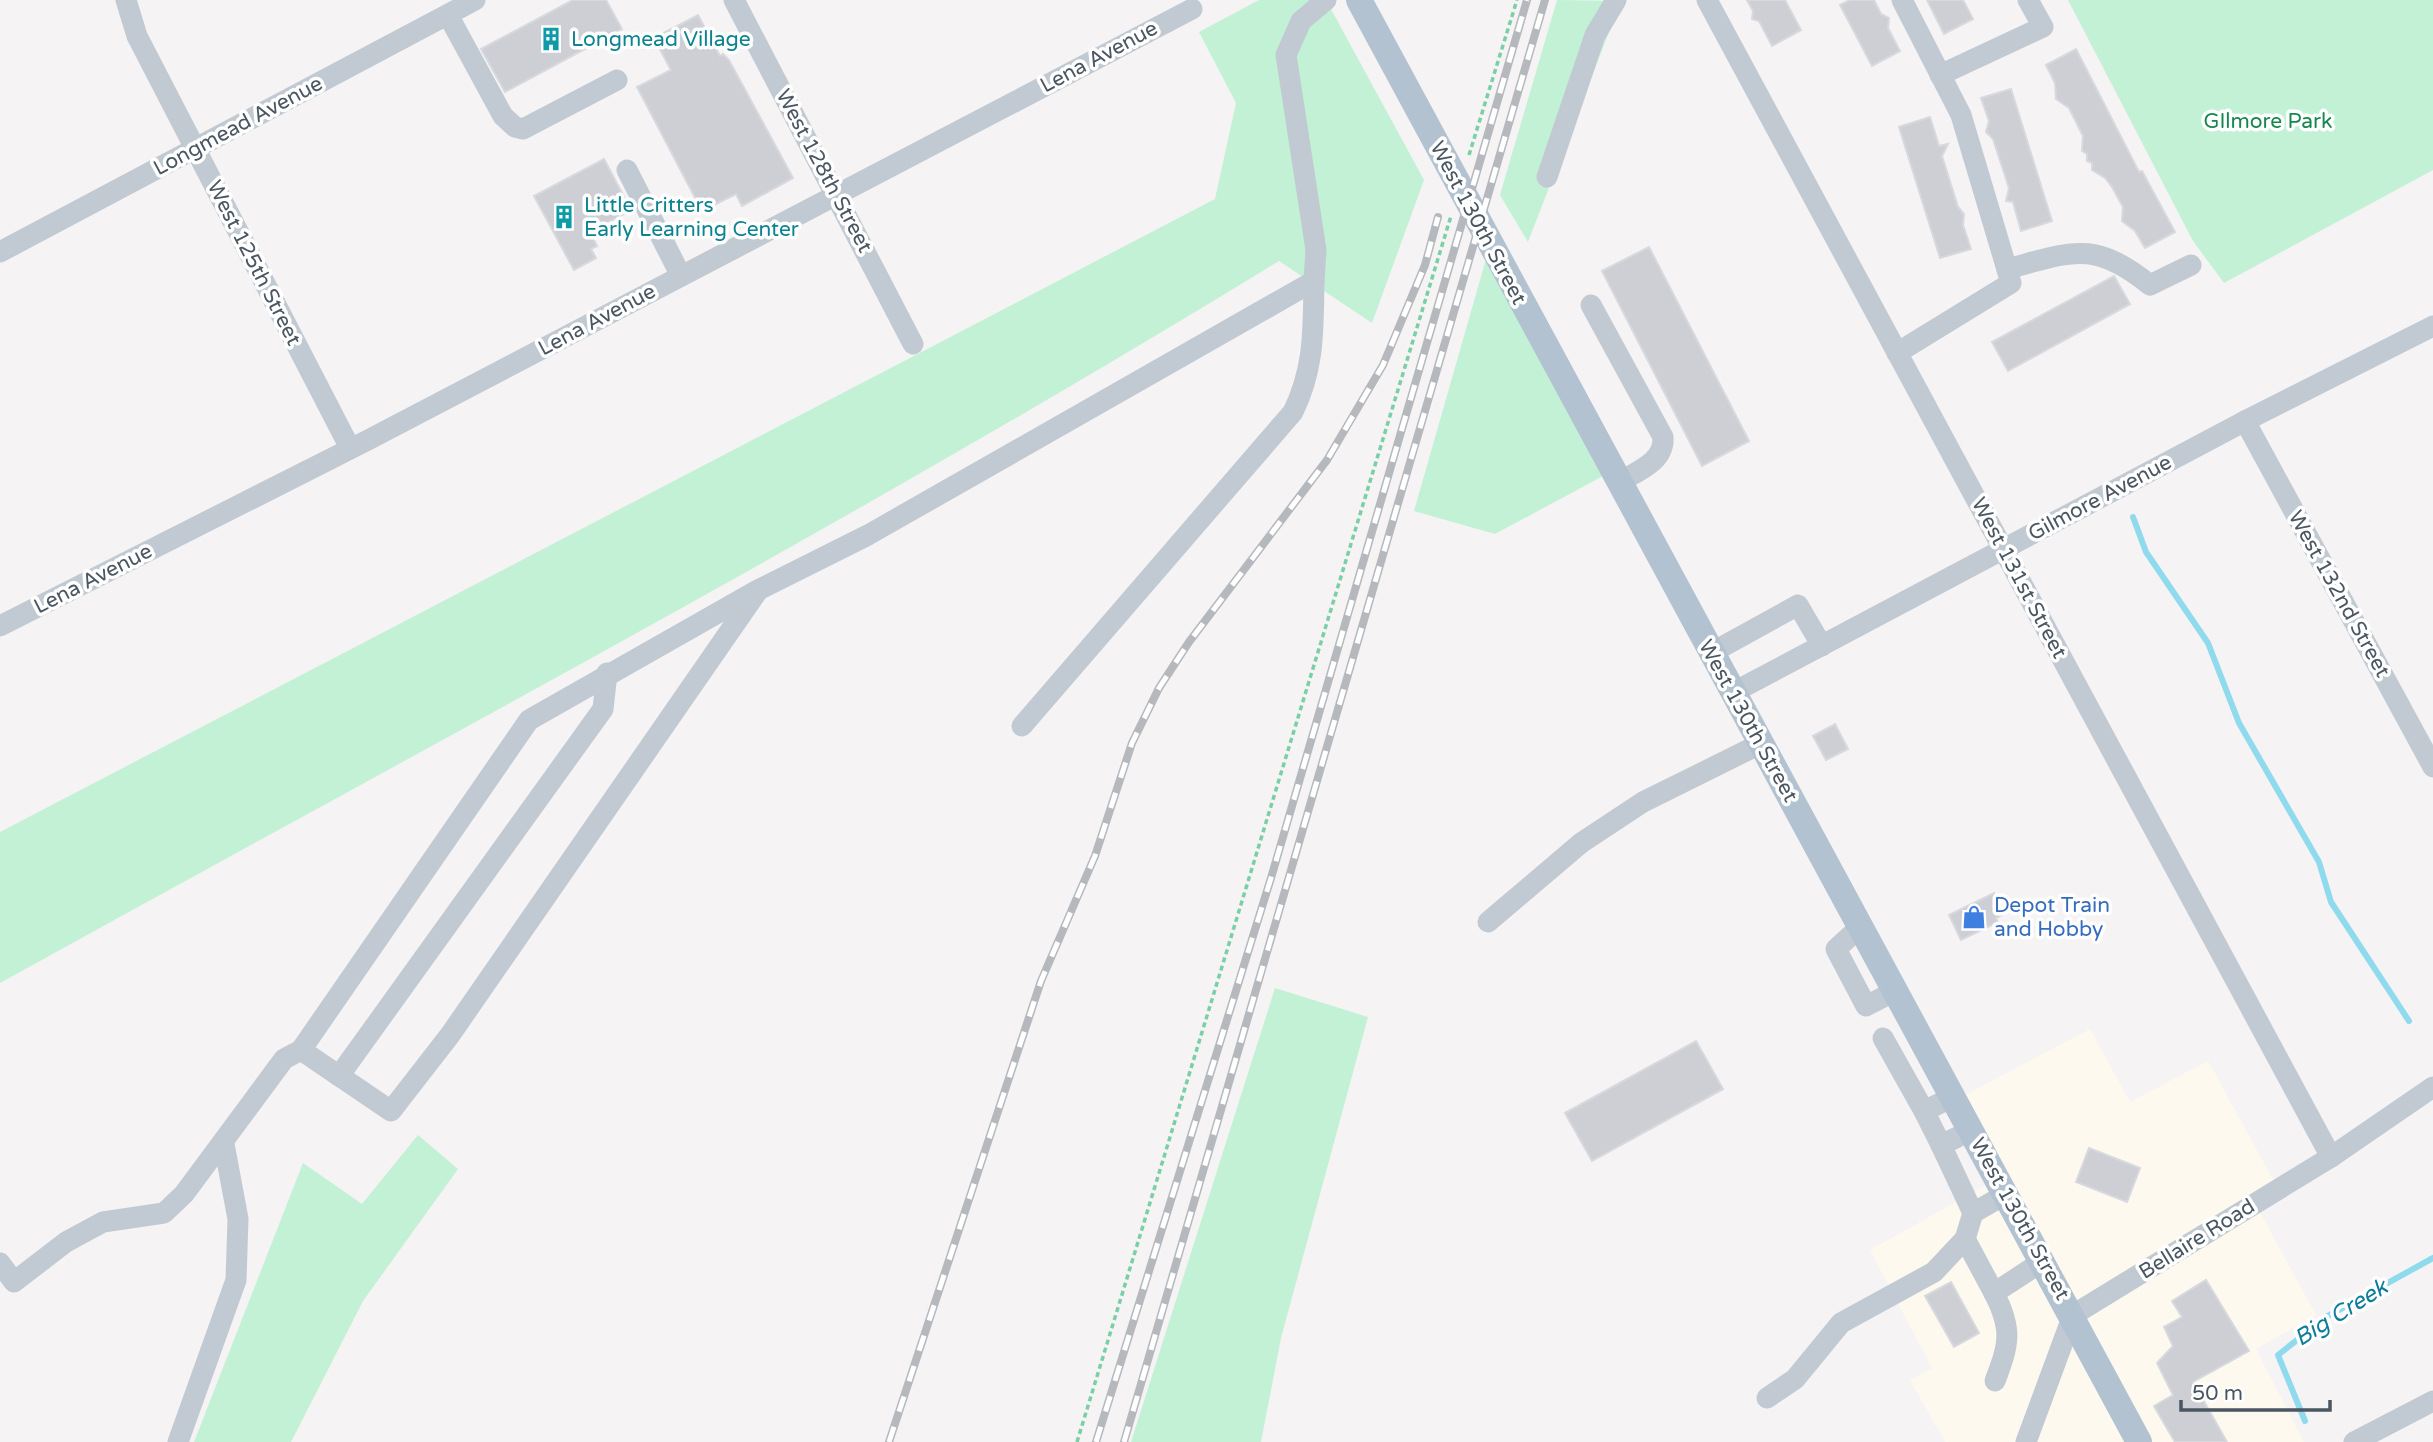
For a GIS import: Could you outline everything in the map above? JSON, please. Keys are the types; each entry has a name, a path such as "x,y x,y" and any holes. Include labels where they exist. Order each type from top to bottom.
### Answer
{"main road":[{"name":"West 130th Street","path":"1359,0 1732,693 2073,1315 2139,1442"}],"street":[{"name":"West 125th Street","path":"126,0 137,36 350,448"},
{"name":"Longmead Avenue","path":"0,251 475,0"},
{"name":"West 128th Street","path":"734,0 913,344"},
{"path":"1022,726 1293,412 1307,384 1313,349 1316,250 1286,55 1301,21 1326,0"},
{"path":"1547,177 1595,35 1616,0"},
{"name":"West 131st Street","path":"1707,0 2331,1157"},
{"path":"1897,353 2011,283 1961,115 1902,0"},
{"path":"1940,75 2043,27 2028,0"},
{"name":"Lena Avenue","path":"0,626 350,448 1192,9"},
{"path":"447,15 503,116 514,127 523,129 617,80"},
{"path":"627,170 681,276"},
{"path":"2007,269 2067,254 2102,254 2120,262 2150,285 2190,265"},
{"path":"0,1263 14,1282 66,1242 103,1222 164,1213 184,1194 224,1144 284,1059 301,1050 529,720 607,673 758,590 867,535 1314,281"},
{"path":"1591,305 1663,436 1664,446 1654,461 1618,482"},
{"name":"Gilmore Avenue","path":"1732,693 2245,421 2433,326"},
{"name":"West 132nd Street","path":"2245,421 2433,767"},
{"path":"301,1050 391,1111 450,1035 758,590"},
{"path":"1711,653 1798,605 1822,646"},
{"path":"339,1076 603,709 607,673"},
{"path":"1488,922 1581,843 1643,802 1760,744"},
{"path":"1767,1398 1795,1379 1841,1323 1934,1272 1965,1238 1973,1213 1924,1111 1836,949 1860,927"},
{"path":"1866,1006 1895,990"},
{"path":"1883,1038 1913,1023"},
{"name":"Bellaire Road","path":"2073,1315 2331,1157 2433,1087"},
{"path":"1924,1111 1953,1097"},
{"path":"1941,1145 1972,1130"},
{"path":"178,1442 236,1280 238,1219 224,1144"},
{"path":"1973,1213 2007,1194"},
{"path":"1965,1238 1994,1293 2009,1330 2007,1348 1995,1381"},
{"path":"1994,1293 2043,1261"},
{"path":"2026,1442 2073,1315"},
{"path":"2354,1442 2433,1401"}],"path":[{"path":"1470,153 1517,0"},
{"path":"1077,1442 1447,229"}],"shaded area":[{"path":"2090,1029 2130,1102 2208,1061 2280,1192 2257,1207 2316,1315 2256,1349 2304,1442 1945,1442 1910,1380 1932,1368 1870,1250 1988,1184 1946,1105"}],"green space":[{"path":"1259,0 1326,0 1424,180 1372,323 1279,261 1122,356 804,539 0,983 0,832 1215,199 1236,103 1199,32"},
{"path":"1557,0 1621,1 1528,242 1500,195"},
{"name":"GIlmore Park","path":"2068,0 2433,0 2433,170 2224,283 2193,241"},
{"path":"1486,259 1603,476 1495,534 1414,511"},
{"path":"1275,988 1368,1017 1281,1338 1261,1442 1131,1442"},
{"path":"418,1135 458,1169 363,1301 291,1442 194,1442 303,1163 362,1204"}],"building":[{"name":"Longmead Village","path":"573,0 606,0 622,29 505,92 481,49"},
{"path":"1747,0 1785,0 1801,30 1772,46 1759,21 1752,19 1753,11"},
{"path":"1850,0 1874,0 1881,14 1889,18 1888,28 1900,51 1872,66 1840,5"},
{"path":"1927,0 1963,0 1973,19 1944,34"},
{"path":"698,15 720,56 723,54 729,60 793,178 742,206 736,194 702,211 637,87 671,70 654,38"},
{"path":"2076,49 2139,172 2142,171 2175,232 2145,248 2135,231 2122,221 2123,207 2112,187 2105,178 2092,170 2092,163 2087,161 2087,154 2082,151 2083,136 2069,108 2056,99 2055,83 2046,65"},
{"path":"2011,89 2052,221 2021,231 2013,202 2006,201 2009,188 1993,139 1986,132 1989,121 1981,98"},
{"path":"1930,117 1939,146 1948,144 1942,156 1958,207 1964,214 1963,225 1971,249 1940,258 1899,127"},
{"name":"Little Critters Early Learning Center","path":"604,159 631,210 590,232 597,246 591,249 596,258 574,270 534,196"},
{"path":"1649,247 1749,441 1702,466 1602,271"},
{"path":"2114,276 2130,304 2008,371 1992,342"},
{"path":"1835,724 1848,749 1826,760 1813,736"},
{"name":"Depot Train and Hobby","path":"1994,893 2004,914 1996,918 1998,922 1961,940 1949,915"},
{"path":"1696,1041 1723,1089 1592,1161 1565,1113"},
{"path":"2089,1148 2140,1168 2127,1202 2076,1182"},
{"path":"2206,1280 2249,1351 2193,1382 2227,1442 2175,1442 2154,1406 2173,1395 2157,1363 2173,1346 2164,1327 2182,1317 2172,1301"},
{"path":"1951,1282 1979,1333 1954,1347 1925,1296"}],"waterway":[{"path":"2133,517 2146,552 2208,643 2239,723 2319,862 2331,902 2409,1021"},
{"name":"Big Creek","path":"2305,1421 2278,1355 2326,1317 2433,1258"}],"railway":[{"path":"1096,1442 1271,878 1527,0"},
{"path":"1124,1442 1545,0"},
{"path":"889,1442 1041,981 1095,856 1132,743 1159,688 1189,642 1327,460 1383,365 1425,265 1438,217"}],"place":[{"name":"Longmead Village","path":"551,39"},
{"name":"Little Critters Early Learning Center","path":"564,217"},
{"name":"Depot Train and Hobby","path":"1974,917"}]}
